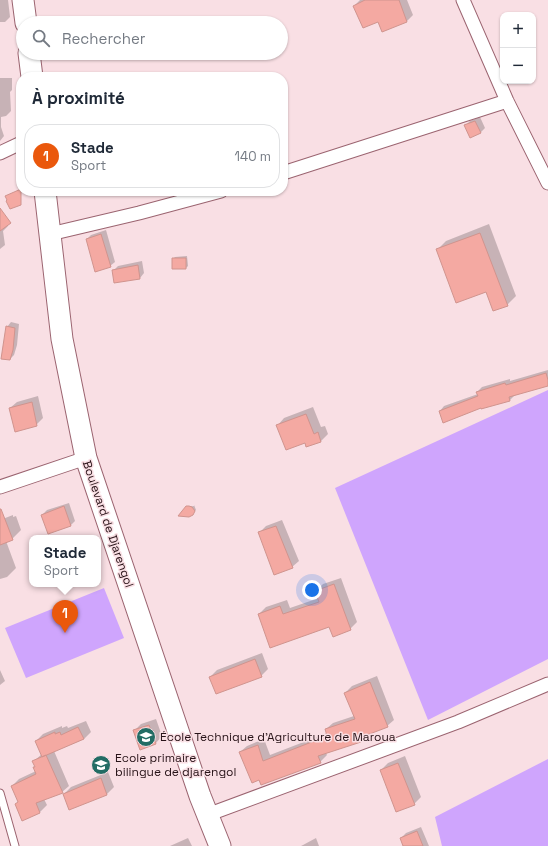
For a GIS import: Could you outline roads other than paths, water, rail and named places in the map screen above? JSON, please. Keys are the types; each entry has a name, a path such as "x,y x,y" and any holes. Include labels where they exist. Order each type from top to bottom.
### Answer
{"main road":[{"path":"23,0 25,16"},
{"path":"31,60 32,72"},
{"name":"Boulevard de Djarengol","path":"46,196 62,338 86,458 200,796 220,846"}],"street":[{"path":"462,0 507,101 548,182"},
{"path":"288,171 507,101"},
{"path":"0,153 16,145"},
{"path":"50,234 202,196"},
{"path":"0,487 86,458"},
{"path":"207,815 458,722 548,684"}],"lane":[{"path":"0,793 16,846"}],"place":[{"name":"Stade","path":"65,633"},
{"name":"École Technique d'Agriculture de Maroua","path":"146,737"},
{"name":"Ecole primaire bilingue de djarengol","path":"101,765"}]}
